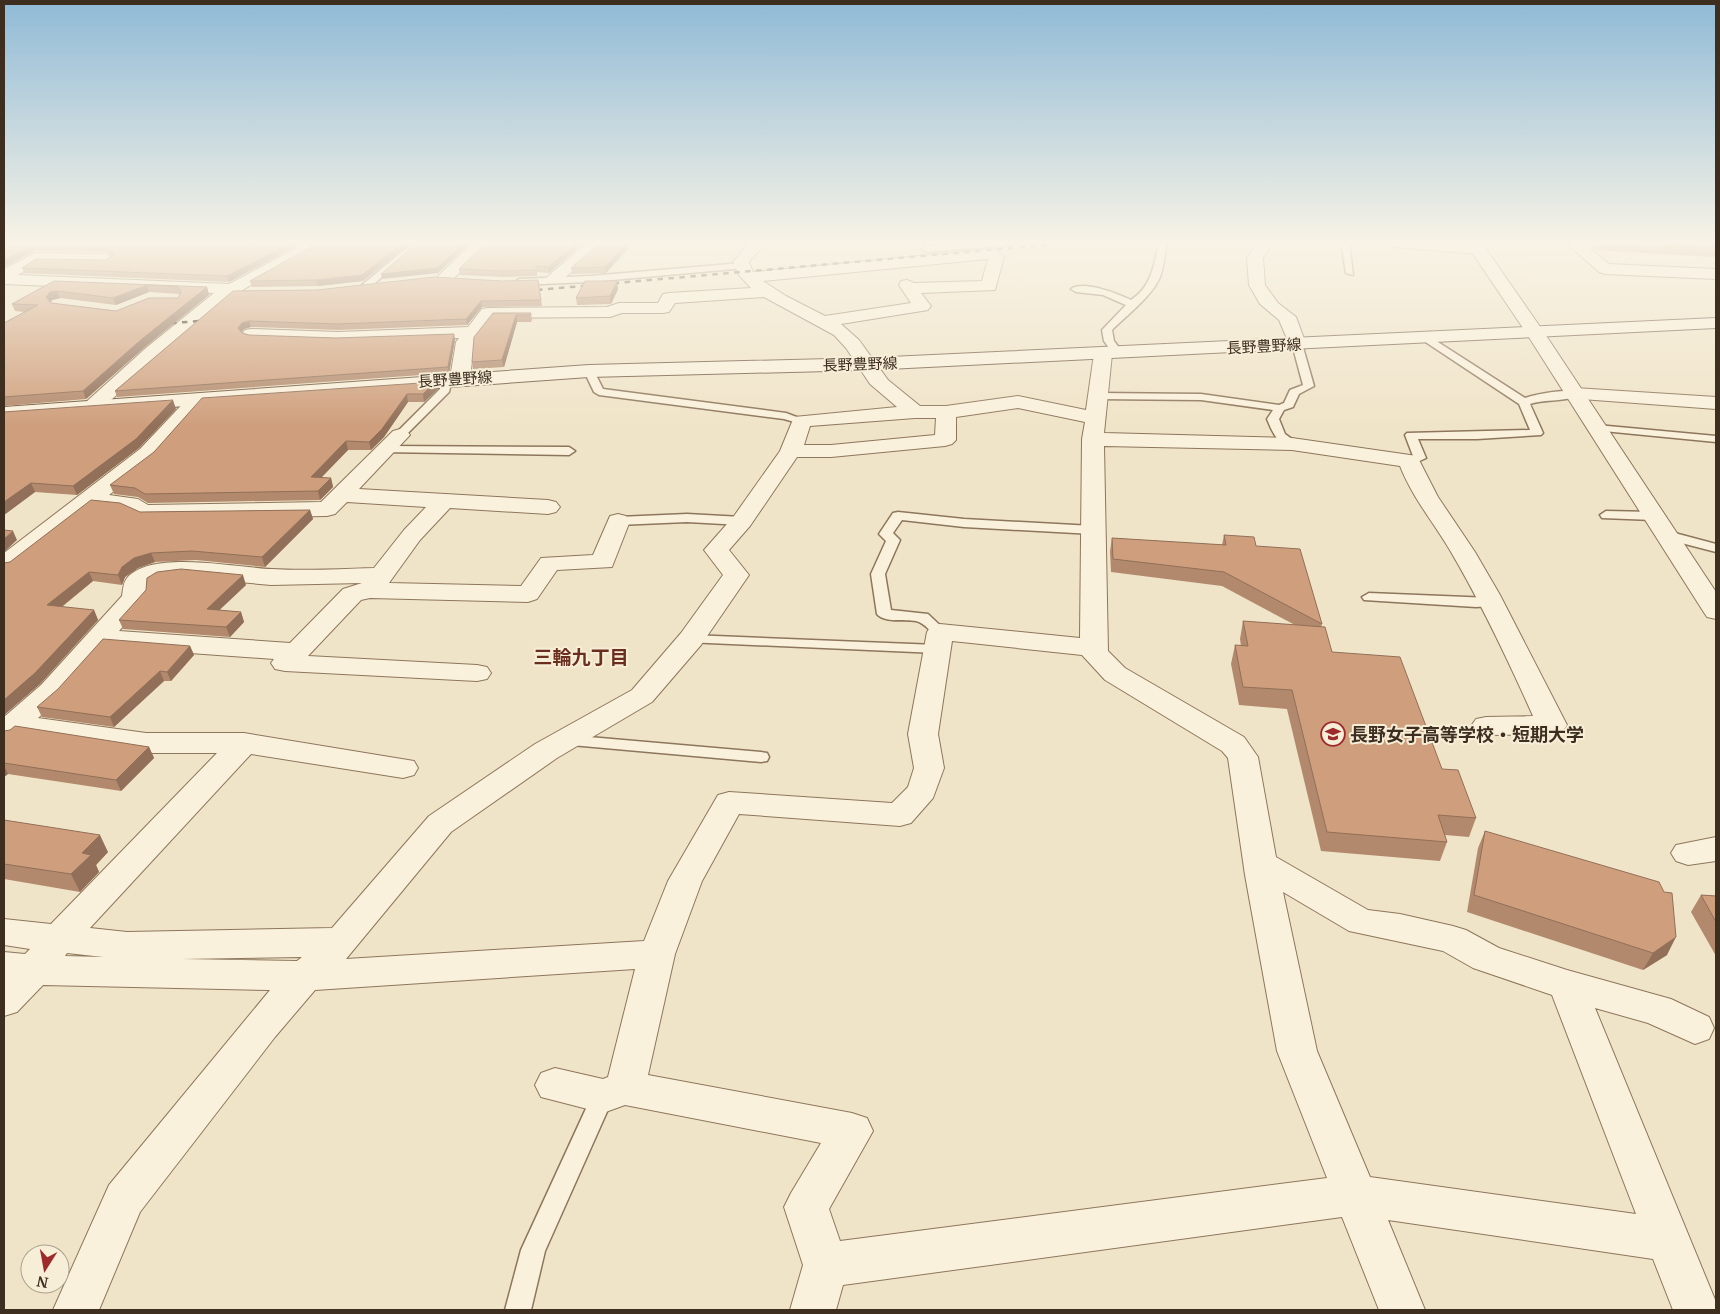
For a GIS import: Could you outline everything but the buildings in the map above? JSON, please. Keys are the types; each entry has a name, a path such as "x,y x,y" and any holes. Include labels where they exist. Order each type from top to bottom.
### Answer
{"street":[{"path":"93,406 218,303"},
{"path":"453,379 465,342 488,313 610,312 619,308 663,308 666,303"},
{"path":"788,303 836,328 868,364 878,380 915,412"},
{"path":"823,322 922,306 920,303"},
{"path":"1269,303 1277,312 1287,317 1297,344"},
{"path":"1515,303 1716,611"},
{"name":"長野豊野線","path":"4,413 453,379 589,371 868,364 1111,354 1716,323"},
{"path":"251,334 338,337 474,332"},
{"path":"1111,354 1095,417 1093,530 1094,653 1115,674 1233,744 1243,757 1261,864 1297,1051 1402,1310"},
{"path":"1575,394 1680,399 1716,403"},
{"path":"4,565 91,500 148,454 198,399"},
{"path":"76,1310 124,1199 260,1026 305,976 341,942 440,824 566,740 642,696 691,639 736,575 716,550 742,521 791,450 801,421 915,412 946,412 1018,402 1041,405 1070,414 1409,461 1416,481 1462,551 1516,646 1552,725 1486,726"},
{"path":"791,450 831,451 945,440 946,412"},
{"path":"91,500 130,504 144,512 327,509 400,435"},
{"path":"340,495 548,507"},
{"path":"443,502 412,535 376,583 352,594 285,663 478,674"},
{"path":"11,722 51,691 135,598 137,582 146,575 186,568 270,577 528,594 550,563 602,562 618,521"},
{"path":"98,638 297,652"},
{"path":"614,1092 657,954 685,882 729,803 900,815 922,791 929,768 923,734 938,640 1094,648"},
{"path":"11,722 146,743 244,743 403,768"},
{"path":"4,1001 19,968 58,939 244,743"},
{"path":"1261,864 1361,922 1400,927 1453,940 1486,958 1567,985 1658,1010 1695,1028"},
{"path":"4,932 127,946 341,942"},
{"path":"19,968 305,976 657,954"},
{"path":"1567,985 1696,1310"},
{"path":"555,1085 614,1092 852,1131 806,1207 826,1265 813,1310"},
{"path":"826,1265 1354,1195 1668,1240"}],"lane":[{"path":"1111,354 1107,330 1132,304"},
{"path":"1409,461 1420,458 1411,435 1477,436 1537,433 1524,402 1424,337"},
{"path":"1095,417 1201,397 1280,408 1289,405 1294,392 1310,386 1297,344"},
{"path":"589,371 599,392 786,416 801,421"},
{"path":"400,435 445,390 453,379"},
{"path":"1524,402 1538,397 1575,394"},
{"path":"1280,408 1273,419 1280,436 1292,444"},
{"path":"1597,428 1716,439"},
{"path":"385,450 569,451"},
{"path":"1606,515 1653,516"},
{"path":"938,640 922,617 884,614 878,574 893,540 886,534 898,516 964,523 1093,530"},
{"path":"618,521 686,518 742,521"},
{"path":"1667,535 1716,548"},
{"path":"1369,597 1476,603 1491,602"},
{"path":"691,639 938,640"},
{"path":"566,740 761,757"},
{"path":"518,1310 533,1250 614,1092"}],"railway":[{"path":"160,324 212,320"}],"place":[{"name":"長野女子高等学校・短期大学","path":"1333,734"}],"district":[{"name":"三輪九丁目","path":"581,657"}]}
